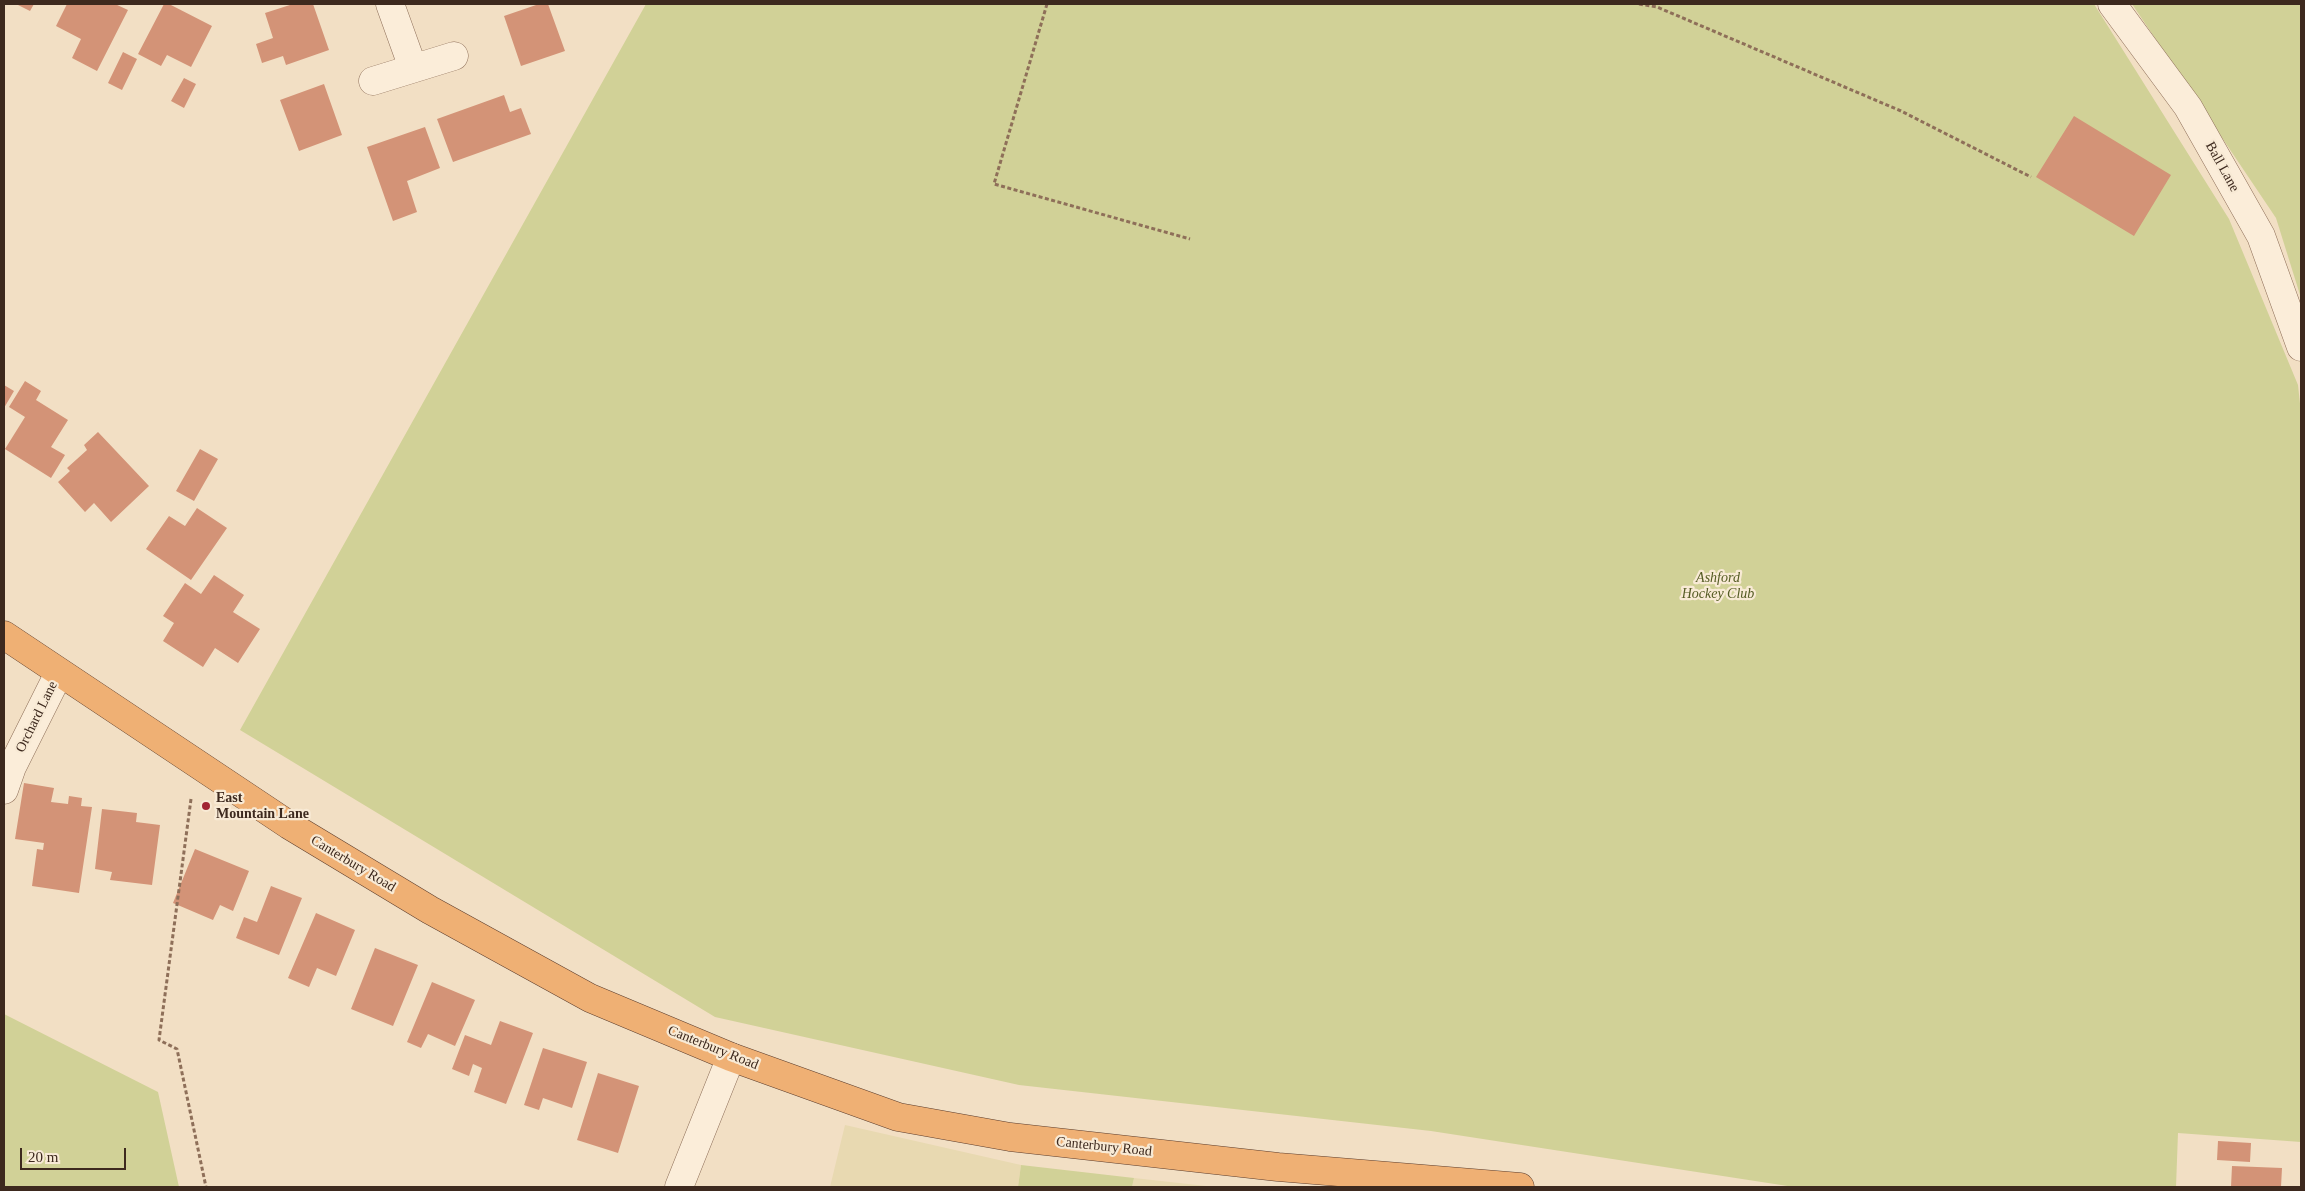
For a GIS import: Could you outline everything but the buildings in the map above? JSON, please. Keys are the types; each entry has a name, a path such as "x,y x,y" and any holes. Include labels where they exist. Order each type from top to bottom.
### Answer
{"highway":[{"name":"Canterbury Road","path":"4,635 288,825 455,924 590,998 731,1057 898,1117 1010,1137 1278,1167 1520,1187"}],"street":[{"path":"390,4 412,68"},
{"name":"Ball Lane","path":"2112,4 2188,107 2261,236 2301,347"},
{"path":"373,81 454,56"},
{"name":"Orchard Lane","path":"4,790 12,767 59,673"},
{"path":"679,1187 731,1057"}],"path":[{"path":"1047,4 994,184 1190,239"},
{"path":"1639,4 1657,7 1892,108 2030,178"},
{"path":"196,763 159,1040 177,1049 206,1187"}],"shaded area":[{"path":"845,1125 1021,1165 1018,1187 830,1187"},
{"path":"1134,1178 1215,1187 1132,1187"}],"green space":[{"name":"Ashford Hockey Club","path":"646,4 2094,4 2229,219 2298,385 2301,413 2301,1142 2178,1133 2176,1187 1794,1187 1431,1131 1019,1085 715,1017 240,730"},
{"path":"2132,4 2301,4 2301,298 2276,218"},
{"path":"4,1014 158,1092 179,1187 4,1187"},
{"path":"1021,1165 1134,1178 1132,1187 1018,1187"}],"place":[{"name":"East Mountain Lane","path":"206,806"}]}
